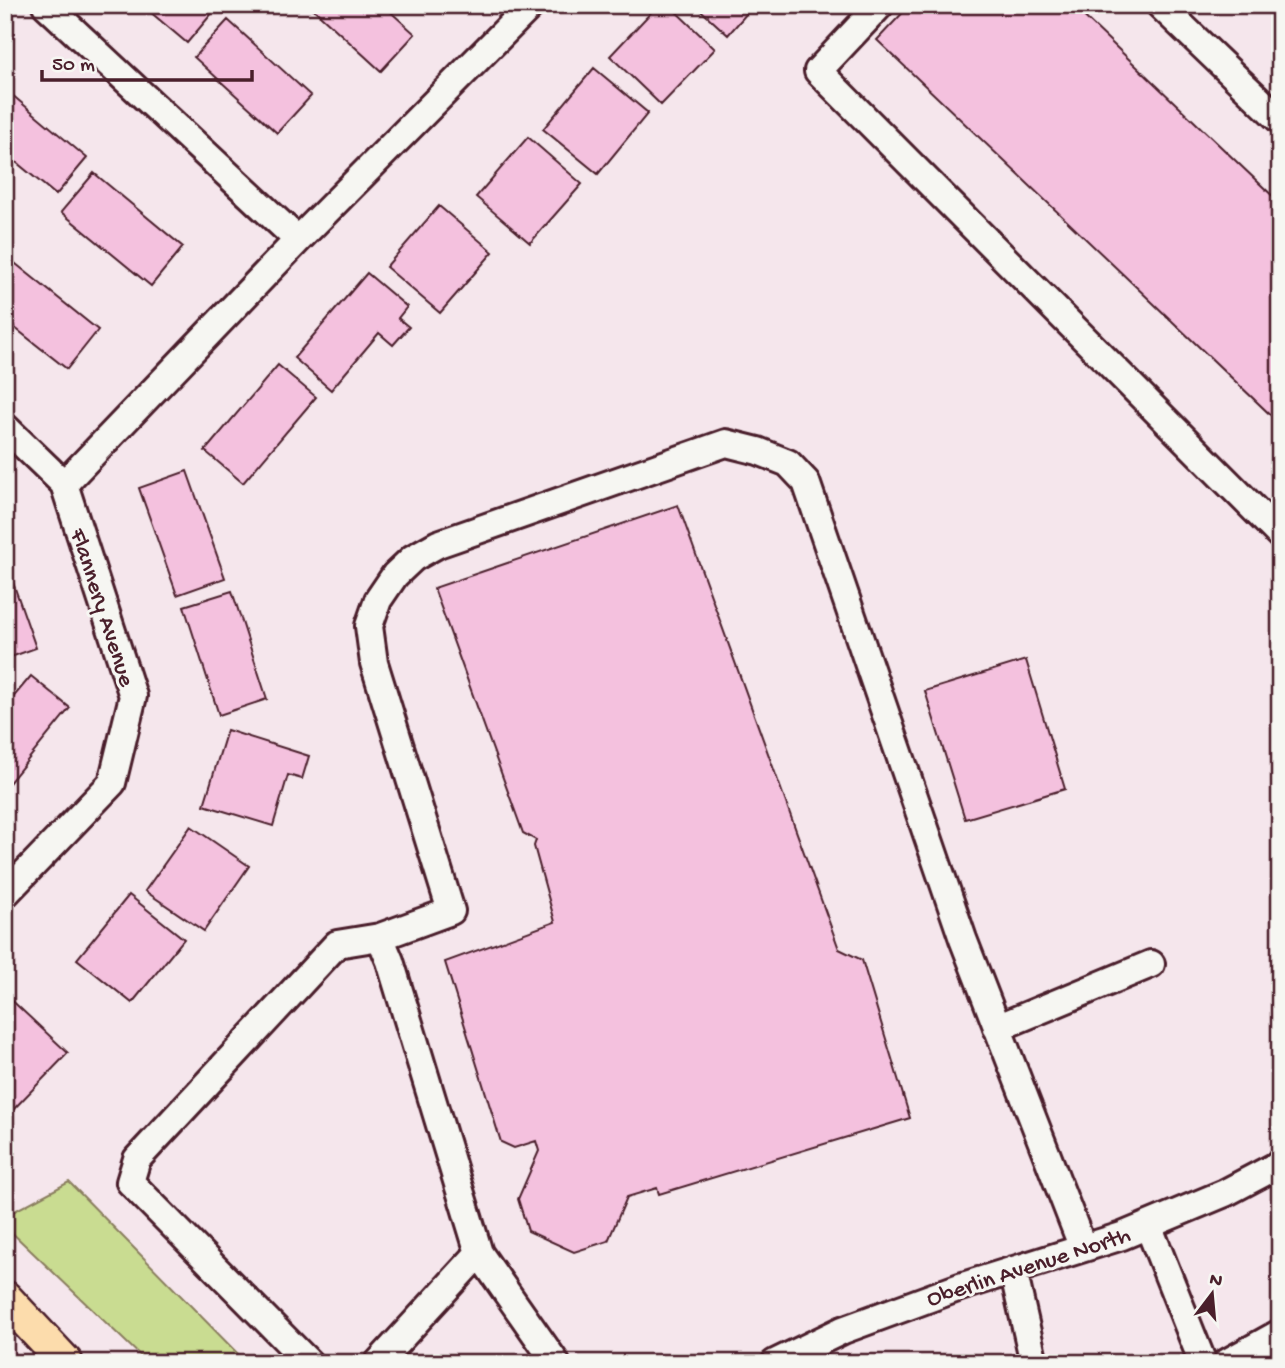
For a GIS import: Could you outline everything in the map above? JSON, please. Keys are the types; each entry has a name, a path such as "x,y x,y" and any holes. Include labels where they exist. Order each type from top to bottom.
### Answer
{"main road":[{"path":"5,1298 57,1353"},
{"path":"5,1313 57,1353"}],"street":[{"path":"46,5 298,240"},
{"path":"880,5 818,71 1280,535"},
{"path":"1160,5 1280,120"},
{"path":"64,484 520,9"},
{"name":"Flannery Avenue","path":"5,428 64,484 133,696 112,783 5,894"},
{"path":"309,1363 130,1182 137,1159 337,944 380,937 452,911 374,663 369,626 378,600 395,575 413,558 438,544 726,443 758,451 788,463 806,482 963,939 1083,1248"},
{"path":"380,937 390,961 479,1254 556,1363"},
{"path":"997,1028 1151,964"},
{"name":"Oberlin Avenue North","path":"775,1363 843,1330 960,1287 1122,1236 1225,1193 1280,1164"},
{"path":"1148,1225 1203,1363"},
{"path":"378,1363 479,1254"},
{"path":"1013,1270 1034,1363"},
{"path":"1226,1363 1280,1333"}],"shaded area":[{"path":"5,5 1280,5 1280,1363 5,1363"}],"green space":[{"path":"69,1182 247,1363 148,1363 5,1226 5,1216"}],"building":[{"path":"142,5 219,5 187,43"},
{"path":"309,5 383,5 415,34 381,71"},
{"path":"658,5 669,5 715,49 661,105 610,56"},
{"path":"695,5 754,5 728,35"},
{"path":"910,5 1072,5 1280,203 1280,424 877,40"},
{"path":"228,20 311,96 277,133 194,57"},
{"path":"594,68 648,113 598,174 543,129"},
{"path":"5,89 87,158 56,195 5,153"},
{"path":"528,137 582,184 530,243 476,197"},
{"path":"94,173 183,247 151,286 61,212"},
{"path":"439,206 493,252 440,313 386,267"},
{"path":"11,260 98,330 67,369 5,320 5,267"},
{"path":"367,273 407,307 398,318 409,327 393,345 379,333 331,390 294,358"},
{"path":"278,365 316,397 243,483 205,451"},
{"path":"187,471 225,578 177,595 139,488"},
{"path":"678,505 839,949 862,960 910,1118 659,1194 657,1188 627,1197 608,1241 574,1252 528,1231 518,1199 539,1151 536,1141 514,1148 501,1142 445,962 555,922 534,846 536,840 523,833 434,588"},
{"path":"5,560 36,648 5,659"},
{"path":"232,591 267,699 219,715 184,606"},
{"path":"1026,660 1065,789 965,819 925,691"},
{"path":"31,676 70,708 5,788 5,707"},
{"path":"227,730 309,756 302,779 288,775 273,826 204,805"},
{"path":"191,826 249,866 204,931 145,891"},
{"path":"129,895 184,939 132,1003 77,959"},
{"path":"5,994 68,1053 7,1116 5,1114"}]}
